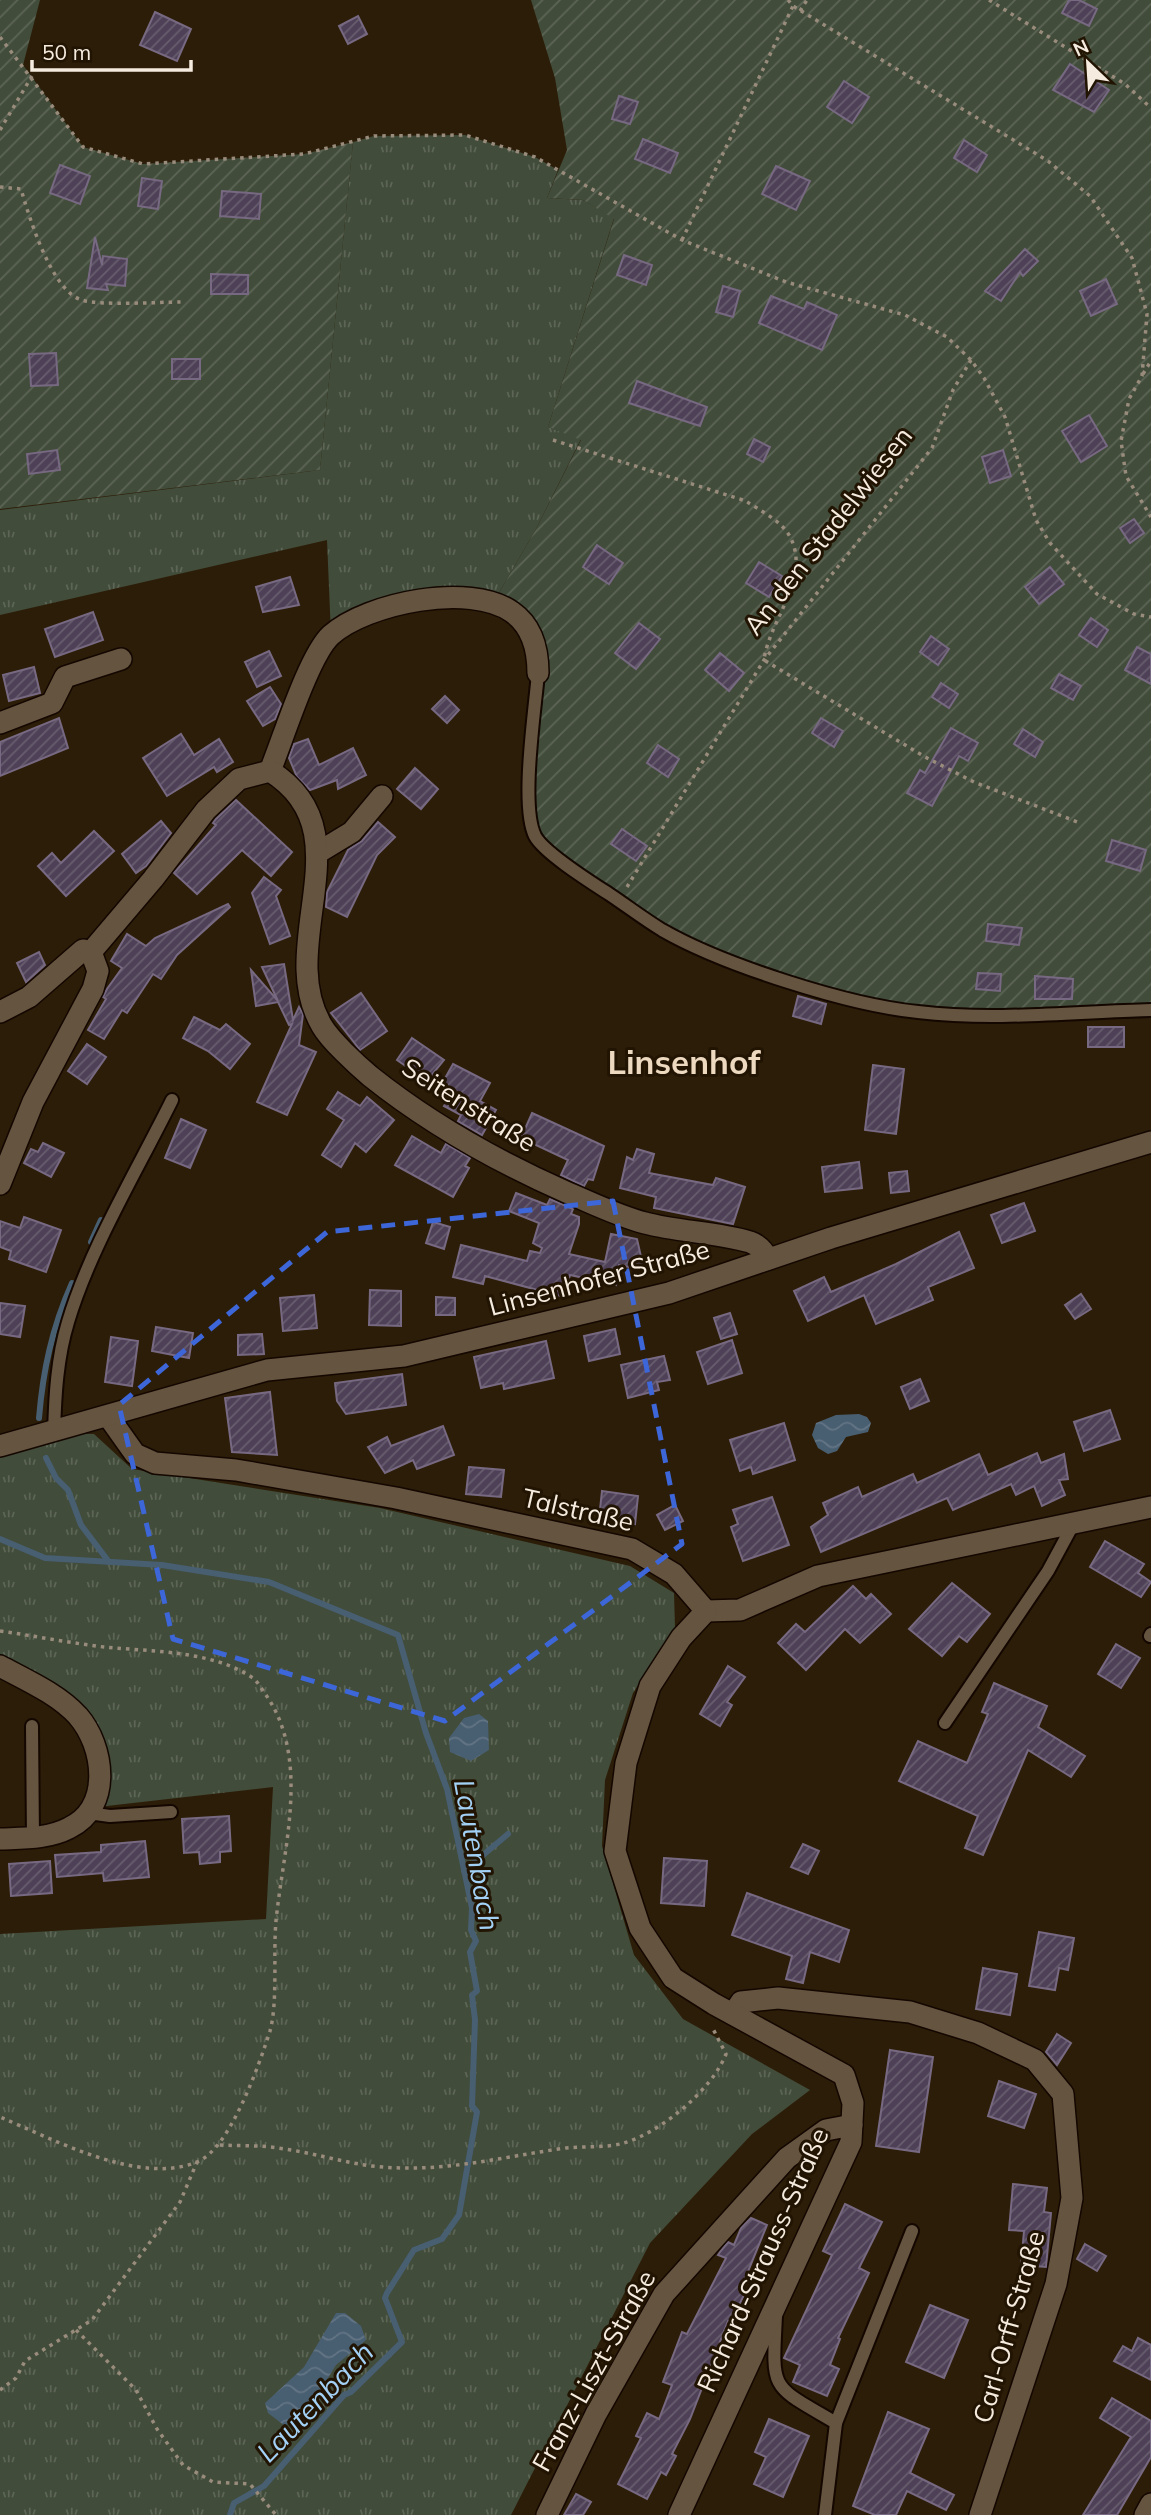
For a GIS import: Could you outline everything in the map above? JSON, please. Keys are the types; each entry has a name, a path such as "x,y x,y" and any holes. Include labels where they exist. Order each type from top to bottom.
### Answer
{"street":[{"path":"91,952 153,879 206,810 239,779 270,771 310,666 323,644 358,617 429,599 470,599 493,603 513,612 530,631 538,655 538,673"},
{"path":"0,723 52,703 65,677 121,659"},
{"name":"Seitenstraße","path":"270,771 289,782 308,813 319,852 316,895 306,944 309,988 322,1026 368,1074 426,1117 503,1164 642,1222 682,1232 751,1242 763,1250 768,1259"},
{"path":"319,852 352,832 382,796"},
{"path":"0,1012 29,997 83,950 91,952"},
{"path":"0,1184 33,1102 93,989 98,971 91,952"},
{"name":"Linsenhofer Straße","path":"0,1446 54,1433 178,1393 267,1370 404,1356 669,1293 831,1238 1151,1142"},
{"name":"Talstraße","path":"108,1416 135,1454 155,1463 236,1470 396,1498 632,1549 674,1574 706,1611"},
{"path":"706,1611 740,1610 818,1576 1151,1507"},
{"name":"Richard-Strauss-Straße","path":"679,2515 850,2142 853,2103 844,2075 725,2010 673,1978 640,1928 615,1851 626,1763 650,1686 681,1638 706,1611"},
{"path":"0,1666 61,1700 93,1735 99,1751 100,1773 97,1797 88,1813 71,1828 33,1838 0,1839"},
{"name":"Carl-Orff-Straße","path":"725,2010 741,2002 778,1998 910,2012 978,2033 1035,2060 1063,2094 1072,2199 1056,2284 980,2515"},
{"name":"Franz-Liszt-Straße","path":"547,2515 596,2414 664,2294 787,2158 826,2130 852,2125"},
{"path":"1145,2515 1151,2504"}],"lane":[{"path":"538,673 528,800 530,823 536,839 575,871 663,930 743,965 874,1004 917,1012 973,1016 1151,1010"},
{"path":"54,1433 58,1370 68,1321 94,1259 172,1100"},
{"path":"944,1723 1048,1571 1075,1522"},
{"path":"32,1726 33,1838"},
{"path":"88,1813 110,1816 171,1812"},
{"path":"825,2515 836,2423 912,2231"},
{"path":"776,2301 773,2373 784,2392 836,2423"}],"path":[{"path":"788,0 800,11 1048,161 1090,196 1132,258 1147,314 1142,376"},
{"path":"800,11 807,0"},
{"path":"989,0 1125,84 1151,108"},
{"path":"682,240 793,6"},
{"path":"0,37 83,147 143,164 304,154 374,136 465,135 535,157 682,240 786,282 905,314 947,337 971,360 1005,417 1036,520 1050,543 1097,594 1134,614 1151,617"},
{"path":"0,130 32,76"},
{"path":"0,187 21,189 30,221 63,289 82,300 181,302"},
{"name":"An den Stadelwiesen","path":"619,901 764,660 932,448 953,390 971,360"},
{"path":"1151,361 1129,400 1121,440 1126,476 1151,517"},
{"name":"An den Stadelwiesen","path":"554,440 746,501 771,517 789,535 796,573 766,640 764,660"},
{"path":"764,660 925,757 974,782 1080,823"},
{"path":"0,1631 104,1647 161,1651 219,1663 255,1679 280,1716 287,1742 289,1822 276,1922 271,2029 248,2088 220,2145 197,2162 169,2168 125,2165 0,2118"},
{"path":"220,2145 277,2148 372,2166 448,2167 463,2162 480,2165 555,2150 623,2144 645,2134 688,2105 721,2068 726,2054 712,2027 725,2010"},
{"path":"0,2390 16,2378 25,2361 92,2320 131,2272 180,2202 197,2162"},
{"path":"76,2330 136,2390 157,2428 183,2465 213,2482 250,2484 265,2498 276,2515"}],"highlighted area":[{"path":"613,1201 682,1544 445,1721 173,1639 119,1405 327,1232"}],"green space":[{"path":"0,0 40,0 23,65 83,147 143,164 304,154 353,142 320,470 0,509"},
{"path":"531,0 1151,0 1151,1010 973,1016 832,993 663,930 536,839 530,823 538,655 493,603 536,529 581,440 548,427 614,219 583,200 547,198 567,150 555,78"},
{"path":"465,135 535,157 558,170 547,198 583,200 614,218 548,427 581,439 536,529 493,603 429,599 331,635 327,540 0,615 0,510 320,470 353,142 374,136"},
{"path":"54,1433 94,1434 132,1469 380,1508 630,1566 674,1593 675,1628 633,1693 605,1780 602,1846 634,1955 683,2019 810,2090 752,2134 650,2243 511,2515 0,2515 0,1934 266,1919 273,1787 89,1808 93,1753 58,1706 0,1674 0,1446"}],"water":[{"path":"859,1414 867,1417 871,1423 868,1432 846,1437 837,1451 828,1454 818,1448 812,1435 816,1423 836,1415"},
{"path":"479,1714 488,1721 489,1750 471,1761 450,1752 449,1738 464,1718"},
{"path":"336,2313 345,2313 361,2326 366,2340 336,2365 310,2407 285,2426 268,2413 265,2403 304,2367"}],"building":[{"path":"1069,0 1079,0 1097,9 1089,26 1062,13"},
{"path":"155,12 191,29 177,61 140,45"},
{"path":"358,16 367,34 348,44 339,26"},
{"path":"1070,64 1109,90 1094,112 1053,90"},
{"path":"844,81 869,97 852,123 827,107"},
{"path":"619,96 638,102 630,124 612,119"},
{"path":"643,139 678,153 670,173 635,159"},
{"path":"964,140 987,155 977,172 954,158"},
{"path":"60,165 90,176 80,204 50,193"},
{"path":"776,166 810,181 796,210 762,194"},
{"path":"142,178 162,181 158,209 138,206"},
{"path":"222,191 261,194 259,219 220,216"},
{"path":"95,237 102,265 103,256 127,259 125,286 106,284 108,290 87,288"},
{"path":"1025,249 1038,261 1023,276 1020,272 1001,301 985,291"},
{"path":"624,255 652,265 646,285 617,275"},
{"path":"211,274 248,275 248,294 211,294"},
{"path":"1106,279 1117,304 1091,316 1080,291"},
{"path":"723,286 740,291 733,317 716,312"},
{"path":"771,296 804,309 807,302 837,315 822,350 759,323"},
{"path":"56,353 58,385 31,386 29,354"},
{"path":"172,359 200,359 200,379 172,379"},
{"path":"637,381 707,407 700,426 629,403"},
{"path":"1089,415 1107,446 1081,462 1062,431"},
{"path":"754,439 770,447 763,462 747,454"},
{"path":"57,450 60,470 29,474 27,454"},
{"path":"1003,450 1011,476 990,483 982,457"},
{"path":"1134,519 1144,533 1130,543 1120,528"},
{"path":"597,545 623,563 609,584 583,567"},
{"path":"759,562 782,576 769,597 746,583"},
{"path":"1050,567 1064,584 1039,604 1025,587"},
{"path":"290,577 299,605 263,612 256,587"},
{"path":"93,612 103,640 55,657 45,629"},
{"path":"1091,618 1108,630 1097,647 1079,635"},
{"path":"639,623 660,639 636,669 615,653"},
{"path":"931,636 949,649 938,665 920,652"},
{"path":"1137,647 1151,654 1151,684 1125,670"},
{"path":"269,651 281,676 257,687 245,662"},
{"path":"720,653 744,673 729,691 705,670"},
{"path":"34,667 40,693 9,701 3,675"},
{"path":"1059,674 1081,686 1073,700 1051,688"},
{"path":"941,683 958,694 949,708 932,697"},
{"path":"270,687 281,704 275,719 263,726 247,701"},
{"path":"445,696 459,710 447,723 432,709"},
{"path":"59,718 68,748 0,776 0,742"},
{"path":"821,718 843,731 834,747 812,733"},
{"path":"951,728 978,743 968,761 959,756 932,806 907,793 920,770 925,773"},
{"path":"1023,729 1043,742 1035,757 1014,744"},
{"path":"181,734 194,755 219,739 233,762 217,772 214,767 167,796 143,758"},
{"path":"308,739 319,765 353,748 366,775 338,789 337,780 310,790 297,777 289,758 294,744"},
{"path":"658,745 679,759 668,777 647,763"},
{"path":"415,768 438,789 421,809 397,789"},
{"path":"236,800 292,852 271,876 242,850 197,894 174,873 216,825 213,823 216,819"},
{"path":"161,821 171,833 146,866 136,873 122,854"},
{"path":"378,822 395,837 377,855 347,917 326,907 327,892 348,850 362,841"},
{"path":"622,829 647,846 636,861 611,844"},
{"path":"94,831 114,851 66,896 38,866 52,853 61,863"},
{"path":"1112,840 1146,850 1140,871 1106,861"},
{"path":"264,877 281,890 276,896 290,936 270,944 252,893"},
{"path":"228,904 230,907 177,955 161,979 153,974 127,1013 122,1010 104,1039 88,1030 106,999 103,997 107,989 122,968 111,961 127,934 146,946 155,938"},
{"path":"988,924 1022,928 1019,945 986,941"},
{"path":"39,952 45,965 26,982 17,963"},
{"path":"284,964 293,1020 299,1007 303,1014 299,1045 316,1052 287,1115 257,1102 292,1024 289,1025 278,1002 256,1006 251,970 278,1001 262,967"},
{"path":"978,973 1001,974 1000,991 976,989"},
{"path":"1035,976 1073,979 1072,999 1035,999"},
{"path":"361,993 387,1031 360,1050 331,1013"},
{"path":"798,996 826,1004 821,1024 793,1016"},
{"path":"194,1017 220,1030 226,1024 250,1044 230,1069 208,1051 183,1038"},
{"path":"1088,1027 1124,1027 1124,1047 1088,1047"},
{"path":"412,1038 444,1060 427,1081 397,1060"},
{"path":"87,1044 106,1057 87,1084 68,1071"},
{"path":"453,1064 490,1083 480,1101 496,1110 482,1135 458,1121 461,1115 444,1106 449,1097 439,1089"},
{"path":"873,1065 904,1069 896,1134 865,1130"},
{"path":"338,1092 360,1106 367,1097 394,1120 366,1152 355,1143 341,1167 322,1155 344,1120 327,1109"},
{"path":"532,1113 604,1146 593,1180 588,1179 584,1186 561,1175 568,1160 521,1138"},
{"path":"181,1119 206,1130 190,1168 165,1158"},
{"path":"412,1136 441,1153 446,1144 470,1158 465,1166 469,1168 453,1197 395,1165"},
{"path":"43,1143 64,1153 51,1177 24,1163 31,1149 38,1152"},
{"path":"637,1149 654,1154 649,1173 713,1185 716,1178 745,1187 733,1224 654,1208 656,1197 620,1188 627,1157 633,1160"},
{"path":"859,1162 862,1188 825,1192 822,1167"},
{"path":"907,1171 909,1191 891,1193 889,1173"},
{"path":"516,1193 547,1205 550,1199 573,1209 571,1214 579,1217 579,1224 569,1254 605,1262 611,1234 637,1239 644,1270 619,1265 616,1285 570,1275 564,1297 485,1276 483,1284 453,1277 461,1245 527,1261 530,1251 540,1253 542,1248 533,1243 539,1223 509,1211"},
{"path":"1024,1203 1035,1231 1002,1243 991,1215"},
{"path":"24,1217 61,1230 46,1272 9,1259 11,1251 0,1247 0,1221 20,1228"},
{"path":"433,1222 450,1227 444,1249 426,1243"},
{"path":"959,1232 974,1268 928,1287 933,1300 876,1324 864,1295 808,1321 794,1291 824,1277 831,1292 896,1264"},
{"path":"370,1290 401,1291 401,1326 369,1325"},
{"path":"1081,1294 1091,1309 1075,1319 1065,1305"},
{"path":"314,1295 317,1328 283,1331 280,1298"},
{"path":"436,1297 455,1298 455,1315 436,1315"},
{"path":"0,1303 25,1306 20,1337 0,1334"},
{"path":"730,1313 737,1334 721,1339 714,1318"},
{"path":"156,1327 193,1333 189,1358 152,1351"},
{"path":"615,1329 620,1354 589,1361 584,1336"},
{"path":"262,1334 264,1354 238,1355 238,1335"},
{"path":"111,1337 138,1341 132,1386 105,1382"},
{"path":"732,1340 742,1373 708,1384 697,1352"},
{"path":"546,1341 554,1378 504,1389 503,1383 481,1388 474,1357"},
{"path":"664,1356 670,1380 657,1382 659,1390 628,1398 621,1365"},
{"path":"402,1374 406,1405 346,1414 337,1401 335,1383"},
{"path":"920,1379 929,1401 910,1409 901,1387"},
{"path":"270,1392 277,1455 232,1452 225,1398"},
{"path":"1110,1410 1120,1439 1084,1451 1074,1422"},
{"path":"784,1423 795,1460 753,1474 751,1467 740,1471 730,1440"},
{"path":"443,1426 454,1455 417,1469 413,1460 385,1473 368,1447 387,1437 391,1446"},
{"path":"1037,1453 1041,1463 1064,1454 1068,1479 1059,1480 1065,1495 1042,1506 1034,1486 1016,1495 1011,1484 953,1510 947,1498 821,1552 811,1527 828,1515 823,1503 858,1487 862,1497 913,1474 917,1483 979,1454 988,1475"},
{"path":"469,1467 504,1470 501,1497 466,1494"},
{"path":"602,1491 638,1496 635,1524 599,1519"},
{"path":"772,1497 789,1545 743,1561 731,1527 738,1524 733,1510"},
{"path":"675,1505 683,1521 665,1530 657,1515"},
{"path":"1105,1541 1144,1564 1138,1573 1151,1582 1141,1597 1090,1567"},
{"path":"952,1583 990,1614 967,1642 959,1636 942,1656 909,1629"},
{"path":"853,1586 866,1599 871,1594 891,1614 860,1643 845,1629 806,1670 778,1643 796,1624 805,1632"},
{"path":"1116,1644 1140,1658 1121,1688 1098,1674"},
{"path":"728,1666 745,1677 727,1702 732,1705 720,1726 700,1714"},
{"path":"994,1683 1047,1706 1038,1727 1085,1756 1071,1777 1028,1750 983,1855 965,1848 978,1816 899,1781 918,1741 967,1763 988,1714 982,1712"},
{"path":"229,1816 231,1851 220,1852 220,1862 200,1864 199,1852 184,1853 182,1819"},
{"path":"145,1841 149,1877 104,1881 103,1873 57,1877 55,1855 101,1852 101,1845"},
{"path":"803,1844 819,1851 808,1874 791,1867"},
{"path":"664,1858 707,1861 704,1906 661,1903"},
{"path":"50,1861 52,1893 11,1896 9,1864"},
{"path":"747,1893 849,1930 839,1962 810,1952 803,1983 786,1979 792,1956 732,1935"},
{"path":"1039,1932 1074,1938 1068,1970 1059,1968 1055,1990 1029,1986"},
{"path":"983,1968 1017,1974 1010,2015 976,2009"},
{"path":"1057,2034 1071,2043 1057,2065 1046,2052"},
{"path":"890,2050 933,2057 919,2152 876,2146"},
{"path":"999,2081 1036,2094 1024,2128 988,2116"},
{"path":"1013,2184 1047,2188 1044,2212 1051,2213 1046,2267 1021,2265 1024,2231 1009,2230"},
{"path":"845,2204 882,2222 859,2268 869,2273 838,2338 840,2339 830,2365 839,2369 827,2396 793,2382 800,2365 784,2358 832,2255 823,2251"},
{"path":"751,2218 767,2225 740,2291 745,2293 730,2323 728,2321 690,2419 672,2454 676,2456 666,2475 661,2472 647,2499 618,2484 641,2438 636,2436 647,2413 659,2419 672,2385 663,2382 682,2332 687,2334 726,2258 718,2255 728,2242 734,2245 741,2228"},
{"path":"1085,2244 1106,2256 1097,2271 1077,2259"},
{"path":"930,2305 968,2320 944,2378 906,2362"},
{"path":"1138,2338 1151,2345 1151,2380 1114,2361 1123,2346 1132,2351"},
{"path":"1112,2398 1151,2421 1151,2457 1117,2515 1083,2515 1131,2437 1100,2418"},
{"path":"888,2412 929,2429 910,2473 954,2495 946,2510 907,2491 896,2515 875,2515 853,2506"},
{"path":"769,2419 809,2436 783,2497 754,2484 766,2457 755,2452"},
{"path":"576,2494 591,2502 583,2515 564,2515"}],"waterway":[{"path":"91,1242 101,1220"},
{"path":"39,1418 50,1349 72,1283"},
{"path":"46,1458 56,1478 68,1490 81,1525 109,1562"},
{"name":"Lautenbach","path":"0,1539 45,1558 162,1565 269,1582 398,1635 426,1733 447,1789 472,1908 471,1930 476,1941 470,1952 477,1991 472,1995 475,2020 472,2106 477,2112 459,2215 442,2239 414,2250 387,2293 385,2298 402,2342 351,2392 344,2395 264,2486 234,2503 230,2515"},
{"path":"464,1871 508,1834"}],"district":[{"name":"Linsenhof","path":"684,1062"}]}
